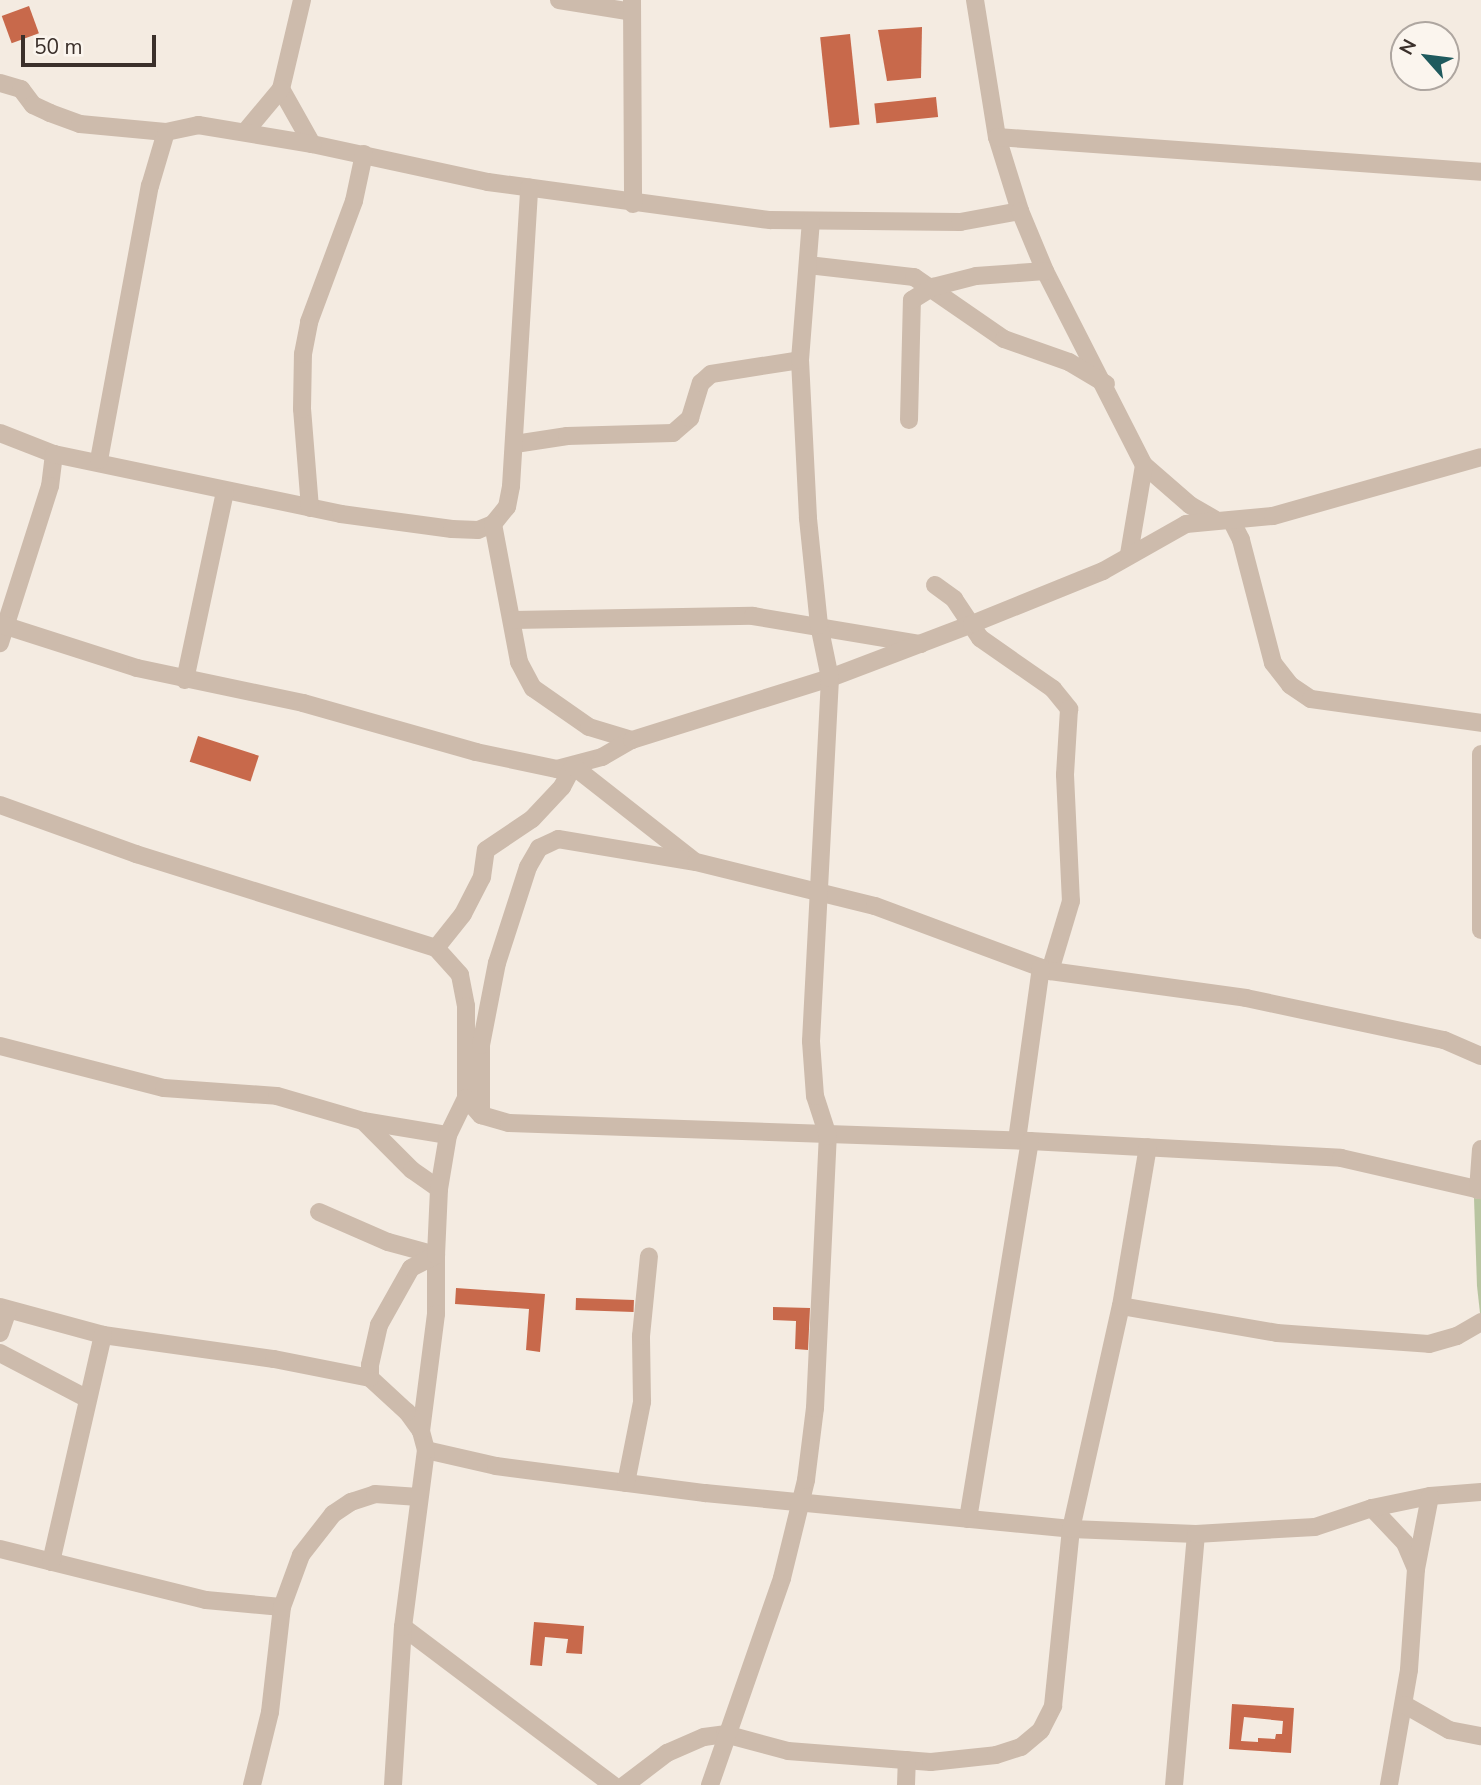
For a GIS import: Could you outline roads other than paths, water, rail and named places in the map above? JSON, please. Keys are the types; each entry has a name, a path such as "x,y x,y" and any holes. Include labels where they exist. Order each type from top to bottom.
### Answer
{"street":[{"path":"245,132 281,89 302,0"},
{"path":"559,0 632,6 633,204"},
{"path":"975,0 997,137 1020,211 1045,271 1106,384 1144,465 1190,505 1223,520 1273,663 1290,685 1311,699 1481,723"},
{"path":"0,83 21,89 33,105 80,124 166,132 198,125 312,144 529,188 633,204 811,221 960,222 1020,211"},
{"path":"281,89 312,144"},
{"path":"99,460 150,186 166,132"},
{"path":"997,137 1481,172"},
{"path":"310,508 302,409 303,354 309,322 354,201 364,154"},
{"path":"0,433 54,454 99,460 225,492 310,508 452,529 478,530 493,524 507,507 515,444 529,188"},
{"path":"710,1785 725,1734 756,1661 800,1503 815,1408 828,1136 811,1070 830,678 819,625 800,360 811,221"},
{"path":"808,265 904,273 933,287 1004,339 1069,362 1106,384"},
{"path":"909,420 909,308 912,300 933,287 976,276 1045,271"},
{"path":"515,444 566,436 673,433 690,418 701,383 711,374 800,360"},
{"path":"54,454 50,486 2,631 184,680 303,704 476,752 557,769 573,766 632,740 830,678 921,644 1070,586 1161,535 1223,520 1273,516 1481,457"},
{"path":"1129,554 1144,465"},
{"path":"184,680 225,492"},
{"path":"493,524 519,662 533,688 589,727 632,740"},
{"path":"935,585 954,599 980,638 1053,689 1069,709 1065,775 1070,901 1045,970 1024,1140 968,1520"},
{"path":"513,620 753,616 921,644"},
{"path":"1481,754 1481,930"},
{"path":"573,766 696,862"},
{"path":"436,948 463,914 482,877 486,850 532,819 562,787 573,766"},
{"path":"0,805 136,854 436,948 460,975 466,1098 448,1135 439,1189 436,1314 421,1432 426,1450 403,1627 393,1785"},
{"path":"481,1115 484,1020 497,963 528,867 539,848 558,839 696,862 923,920 1045,970 1246,999 1444,1040 1481,1056"},
{"path":"0,1046 164,1088 277,1096 363,1121 448,1135"},
{"path":"466,1098 481,1115 509,1123 828,1136 1024,1140 1341,1158 1479,1190 1481,1149"},
{"path":"363,1121 412,1170 439,1189"},
{"path":"625,1785 688,1741 725,1734 788,1751 907,1760 996,1755 1021,1747 1049,1719 1071,1529 1121,1306 1148,1147"},
{"path":"320,1212 388,1242 436,1255"},
{"path":"370,1378 379,1325 411,1268 436,1255"},
{"path":"626,1483 642,1402 641,1336 649,1256"},
{"path":"1121,1306 1278,1333 1429,1344 1457,1336 1481,1322"},
{"path":"0,1333 4,1309 103,1335 274,1359 370,1378 421,1432"},
{"path":"51,1562 86,1398 103,1335"},
{"path":"0,1353 86,1398"},
{"path":"426,1450 496,1466 800,1503 1071,1529 1196,1534 1315,1527 1372,1508 1430,1496 1481,1492"},
{"path":"253,1785 270,1712 282,1606 301,1555 333,1514 374,1494 419,1497"},
{"path":"1389,1785 1405,1705 1416,1569 1430,1496"},
{"path":"1372,1508 1405,1543 1416,1569"},
{"path":"1174,1785 1196,1534"},
{"path":"0,1549 206,1600 282,1606"},
{"path":"403,1627 613,1785"},
{"path":"1405,1705 1449,1730 1481,1736"},
{"path":"906,1785 907,1760"}]}
